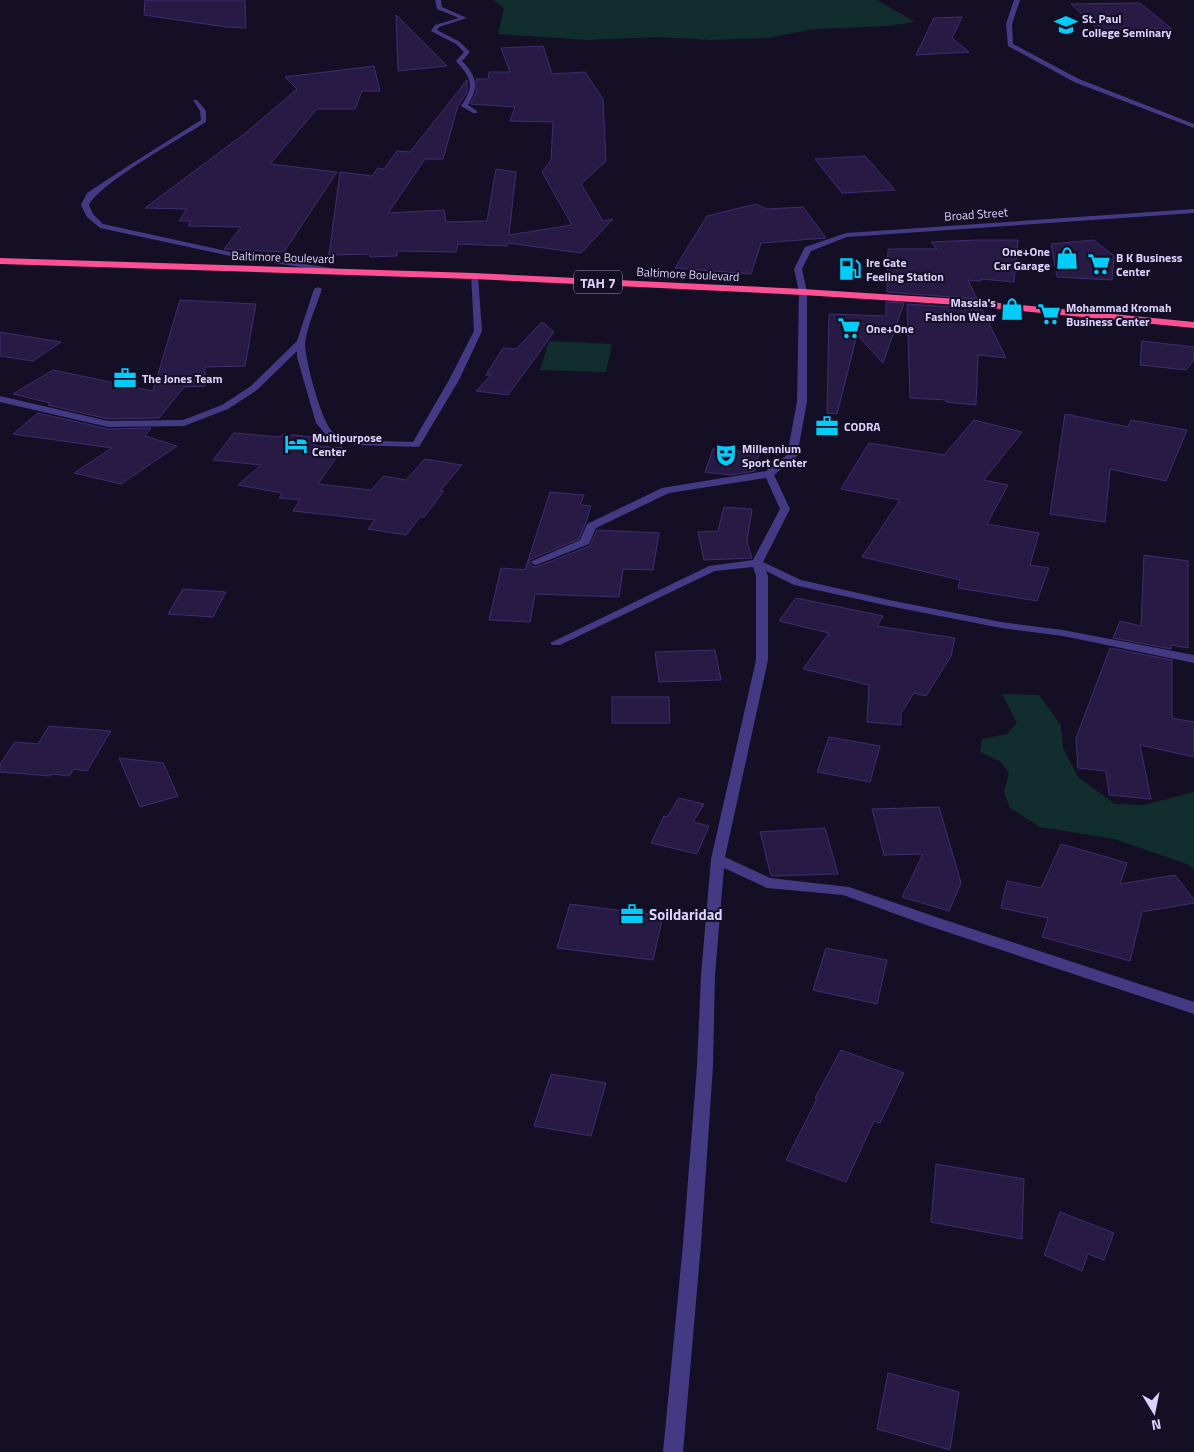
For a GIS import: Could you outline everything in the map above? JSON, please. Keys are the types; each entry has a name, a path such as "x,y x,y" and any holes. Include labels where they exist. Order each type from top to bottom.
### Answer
{"highway":[{"name":"Baltimore Boulevard","path":"0,261 474,276 803,292 958,302 1194,325"}],"street":[{"path":"438,0 439,8 464,18 437,26 434,31 458,43 467,52 459,61 467,69 474,82 474,90 464,106 475,112"},
{"path":"1017,0 1010,24 1010,45 1041,65 1100,92 1194,126"},
{"path":"195,100 203,111 204,121 127,169 90,195 85,205 90,215 100,226 120,231 240,256 336,271"},
{"name":"Broad Street","path":"769,474 792,456 802,402 803,292 798,269 808,249 846,235 1194,211"},
{"path":"318,289 302,342 301,357 320,423 330,434 357,442 416,445 454,380 478,331 474,276"},
{"path":"0,399 108,424 184,423 226,407 254,388 302,342"},
{"path":"534,562 586,542 591,526 666,490 769,474 785,508 757,563 762,576 762,660 718,859 708,975 700,1125 673,1452"},
{"path":"556,643 713,568 757,563 798,583 889,603 1000,625 1063,633 1194,659"},
{"path":"718,859 767,883 844,890 952,928 1194,1008"}],"green space":[{"path":"493,0 877,0 915,22 889,26 815,29 767,38 711,40 659,37 587,40 498,34 504,8"},
{"path":"549,341 612,344 606,372 540,370"},
{"path":"1002,694 1039,695 1061,725 1063,748 1078,777 1115,804 1144,805 1194,792 1194,869 1187,864 1114,839 1040,827 1010,808 1004,792 1009,773 1001,762 980,752 982,739 1007,734 1017,723"}],"building":[{"path":"145,0 245,0 246,28 226,27 144,15"},
{"path":"1140,3 1172,29 1099,30 1071,4"},
{"path":"396,15 447,66 398,71"},
{"path":"962,17 952,38 969,52 916,55 934,18"},
{"path":"543,46 552,74 585,72 603,99 606,161 581,184 603,221 613,219 581,253 508,243 507,246 458,244 456,252 397,251 397,256 370,257 370,254 329,255 340,172 372,176 378,168 384,169 397,151 410,152 467,80 467,92 458,105 443,159 425,159 388,213 444,210 446,222 487,221 496,169 516,172 509,235 572,225 542,172 551,160 553,122 510,121 515,107 470,104 476,93 476,79 488,79 489,72 510,72 501,48"},
{"path":"374,66 380,91 362,91 355,109 317,109 270,164 337,172 284,252 224,249 241,227 188,226 191,221 179,221 187,209 145,208 248,131 297,89 285,77"},
{"path":"865,156 895,190 842,193 815,159"},
{"path":"756,204 767,209 803,207 826,238 761,243 751,274 675,268 707,216"},
{"path":"1018,240 1014,282 981,279 981,281 968,280 977,299 887,292 888,249 937,249 931,242"},
{"path":"1094,240 1114,256 1112,280 1057,277 1051,244"},
{"path":"180,300 256,304 245,366 205,367 205,386 184,387 159,418 108,419 48,405 50,403 13,394 53,370 153,391"},
{"path":"886,302 904,303 883,363 857,335 837,414 827,413 829,314 886,316"},
{"path":"907,304 982,309 1006,358 978,355 976,405 946,402 946,400 910,398"},
{"path":"542,322 554,332 508,395 476,391 491,375 486,375 503,348 516,349"},
{"path":"0,332 61,342 33,361 0,356"},
{"path":"1142,341 1194,347 1194,360 1186,370 1140,365"},
{"path":"38,413 108,429 151,428 145,436 177,446 121,484 74,473 112,448 13,434"},
{"path":"1065,414 1128,427 1131,420 1187,430 1166,481 1110,469 1105,522 1050,514"},
{"path":"974,420 1022,432 984,480 1008,485 987,524 1039,533 1030,565 1049,568 1037,601 958,588 960,580 862,557 900,500 841,489 869,443 944,455"},
{"path":"234,433 280,437 283,434 321,438 315,446 343,448 318,484 371,490 384,476 406,480 425,459 462,465 440,491 444,491 424,517 420,517 406,535 368,529 375,520 293,511 300,500 279,498 282,493 238,485 261,465 213,460"},
{"path":"713,449 759,453 755,471 731,475 705,472"},
{"path":"550,492 584,495 580,505 591,506 579,539 529,560 529,564 534,567 539,566 590,546 597,530 659,533 653,570 623,569 619,597 535,594 530,622 489,620 501,568 525,570"},
{"path":"724,507 752,509 747,541 752,558 704,560 698,532 718,531"},
{"path":"1144,555 1188,561 1188,648 1171,645 1171,649 1113,638 1120,621 1141,626"},
{"path":"183,589 226,592 213,617 168,614"},
{"path":"796,598 883,616 877,626 955,638 951,656 926,696 914,693 901,713 901,725 867,722 869,685 803,669 829,633 779,621"},
{"path":"1110,648 1172,660 1172,718 1194,722 1194,757 1140,745 1151,799 1109,795 1106,771 1078,768 1076,738"},
{"path":"715,650 721,680 659,682 655,652"},
{"path":"612,697 669,697 670,723 612,723"},
{"path":"49,726 111,731 87,771 74,769 69,776 0,772 0,764 15,742 38,744"},
{"path":"829,737 880,746 870,782 817,772"},
{"path":"119,758 163,763 178,796 140,807"},
{"path":"679,798 704,804 693,822 709,826 697,854 651,843 664,816 667,817"},
{"path":"939,807 961,883 949,911 902,897 923,854 884,855 872,809"},
{"path":"825,828 838,874 771,876 760,832"},
{"path":"1061,844 1127,863 1120,884 1175,875 1194,900 1194,903 1142,912 1130,961 1042,937 1048,918 1001,908 1007,881 1041,888"},
{"path":"570,904 663,916 653,960 557,948"},
{"path":"826,948 887,960 877,1004 813,990"},
{"path":"841,1050 904,1073 880,1123 874,1121 846,1182 786,1160 817,1099 815,1098"},
{"path":"551,1074 606,1083 591,1136 534,1126"},
{"path":"936,1164 1024,1179 1022,1239 931,1222"},
{"path":"1060,1212 1114,1233 1104,1260 1088,1254 1082,1271 1044,1255"},
{"path":"888,1373 959,1392 950,1450 877,1429"}],"place":[{"name":"St. Paul College Seminary","path":"1066,25"},
{"name":"One+One Car Garage","path":"1067,258"},
{"name":"B K Business Center","path":"1099,264"},
{"name":"Ire Gate Feeling Station","path":"850,269"},
{"name":"Massia's Fashion Wear","path":"1012,309"},
{"name":"Mohammad Kromah Business Center","path":"1049,314"},
{"name":"One+One","path":"849,328"},
{"name":"The Jones Team","path":"125,378"},
{"name":"CODRA","path":"827,426"},
{"name":"Multipurpose Center","path":"296,444"},
{"name":"Millennium Sport Center","path":"726,455"},
{"name":"Soildaridad","path":"632,914"}]}
